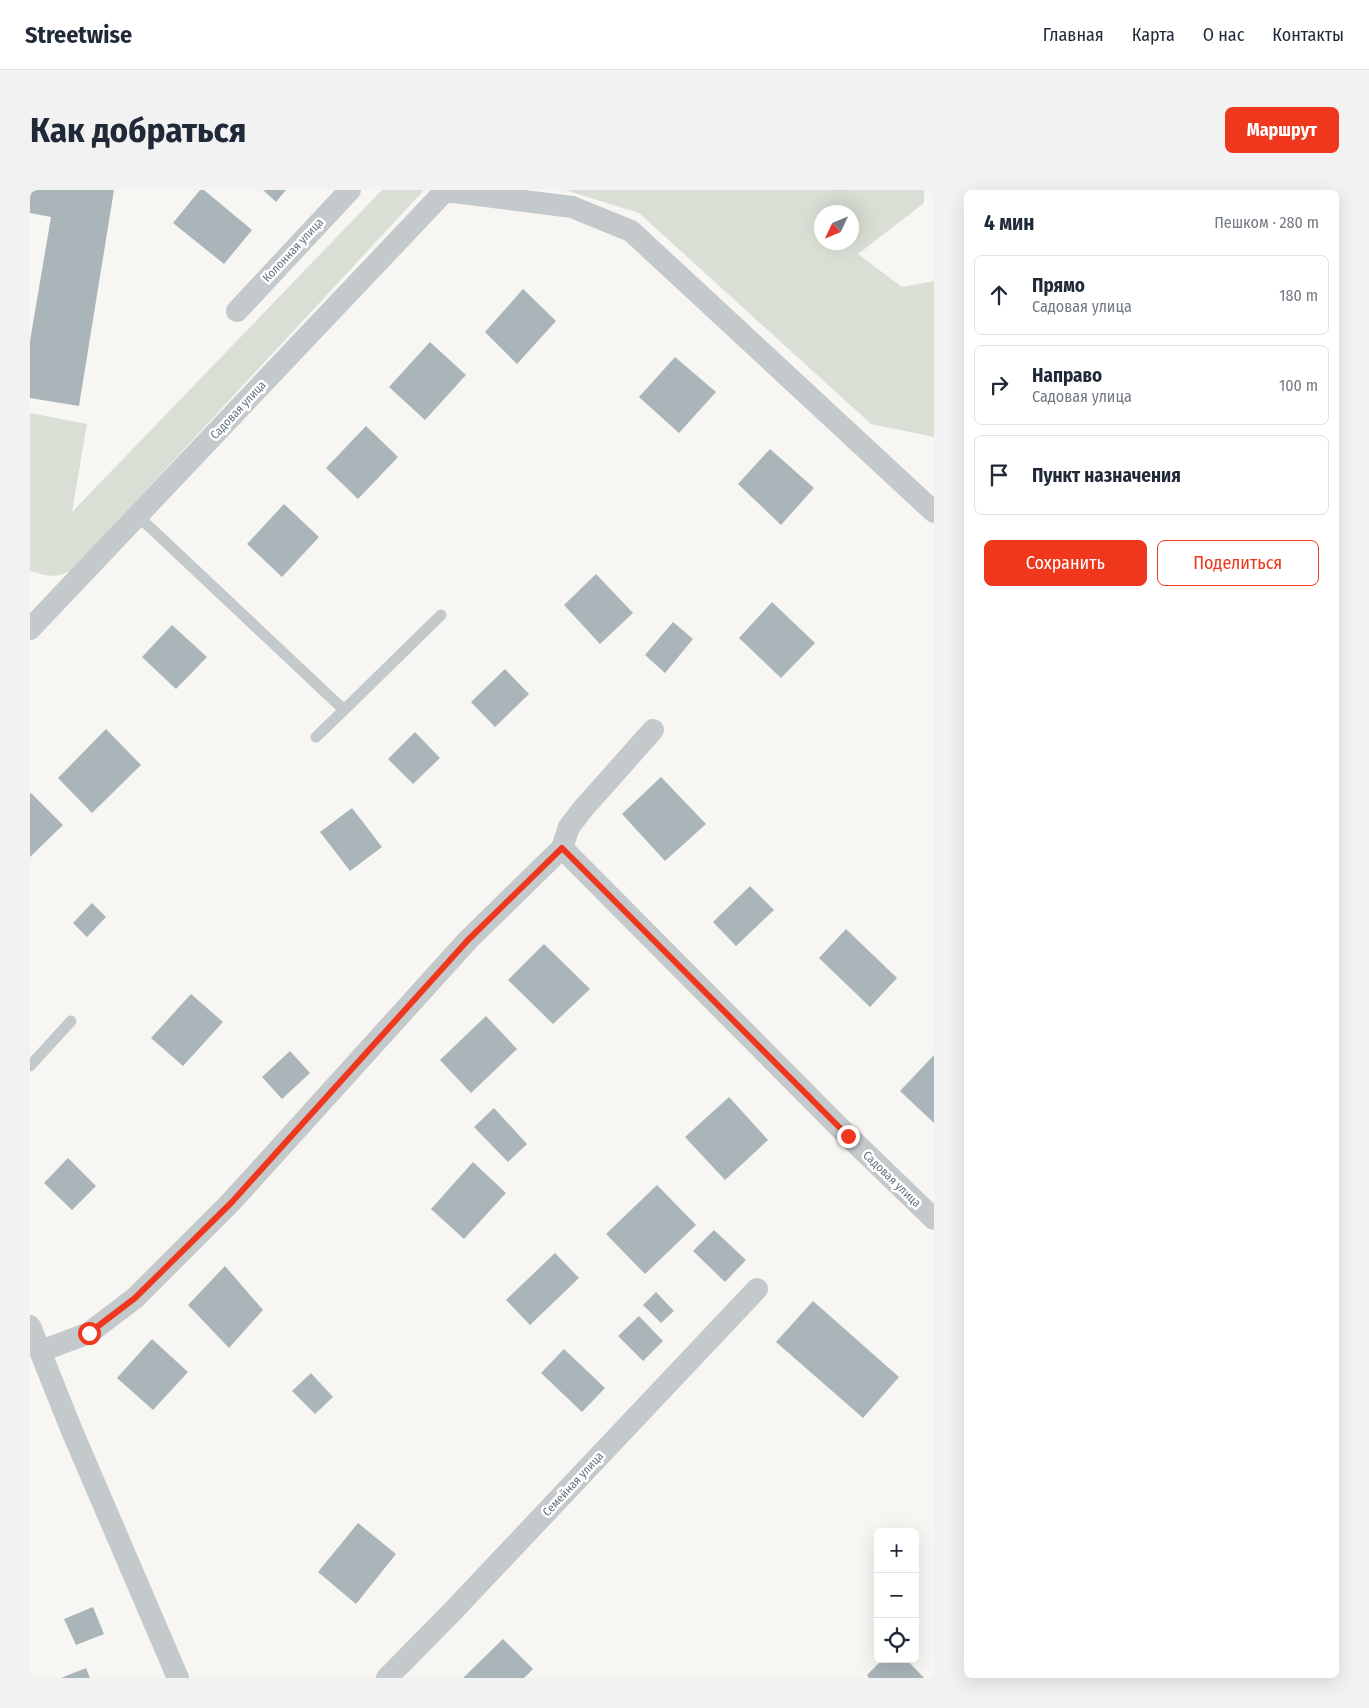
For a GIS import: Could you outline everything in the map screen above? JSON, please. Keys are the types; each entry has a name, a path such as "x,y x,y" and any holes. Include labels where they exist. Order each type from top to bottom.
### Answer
{"street":[{"name":"Колонная улица","path":"236,311 350,190"},
{"path":"446,190 572,207 631,231 934,512"},
{"name":"Садовая улица","path":"32,623 138,516 446,190"},
{"path":"41,1351 89,1333 135,1298 232,1202 468,940 562,848 570,827 582,810 653,730"},
{"name":"Садовая улица","path":"562,848 848,1136 934,1219"},
{"name":"Семейная улица","path":"387,1678 758,1289"},
{"path":"30,1326 72,1431 178,1678"}],"lane":[{"path":"138,516 344,710"},
{"path":"316,737 441,615"},
{"path":"30,1066 71,1021"}],"shaded area":[{"path":"382,190 424,190 72,570 60,575 51,576 30,571 30,413 87,424 72,512"},
{"path":"565,190 924,190 924,203 858,254 902,287 934,281 934,437 871,424 639,213"}],"building":[{"path":"30,190 114,190 79,406 30,398 30,341 51,217 30,213"},
{"path":"200,190 204,190 252,230 224,264 173,223"},
{"path":"263,190 286,190 276,202"},
{"path":"523,289 556,321 517,364 485,332"},
{"path":"430,342 466,375 425,420 389,387"},
{"path":"675,357 716,392 679,433 639,397"},
{"path":"366,426 398,457 358,499 326,468"},
{"path":"770,449 814,488 781,525 738,484"},
{"path":"284,504 319,537 282,577 247,544"},
{"path":"596,574 633,613 600,644 564,605"},
{"path":"772,602 815,643 781,678 739,638"},
{"path":"673,622 693,639 665,673 645,655"},
{"path":"172,625 207,657 176,689 142,657"},
{"path":"505,669 529,694 495,727 471,702"},
{"path":"106,729 141,765 92,813 58,778"},
{"path":"415,732 440,758 413,784 388,759"},
{"path":"661,777 706,824 665,861 622,814"},
{"path":"30,794 63,825 30,857"},
{"path":"352,808 382,847 350,871 320,832"},
{"path":"750,886 774,910 736,946 713,922"},
{"path":"92,903 106,917 87,937 73,923"},
{"path":"846,929 897,978 870,1007 819,958"},
{"path":"544,944 590,989 553,1024 508,980"},
{"path":"191,994 223,1022 183,1066 151,1038"},
{"path":"486,1016 517,1049 471,1093 440,1060"},
{"path":"290,1051 310,1073 282,1099 262,1077"},
{"path":"934,1055 934,1123 900,1091"},
{"path":"729,1097 768,1140 725,1180 685,1137"},
{"path":"494,1108 527,1144 508,1162 474,1127"},
{"path":"68,1158 96,1186 72,1210 44,1183"},
{"path":"473,1162 506,1193 464,1239 431,1209"},
{"path":"657,1185 696,1225 645,1274 606,1234"},
{"path":"714,1230 746,1260 725,1282 693,1251"},
{"path":"555,1253 579,1278 530,1325 506,1300"},
{"path":"225,1266 263,1310 229,1348 188,1305"},
{"path":"656,1292 674,1311 661,1323 643,1305"},
{"path":"813,1301 899,1377 863,1418 776,1342"},
{"path":"639,1316 663,1341 643,1361 618,1336"},
{"path":"152,1339 188,1372 153,1410 117,1378"},
{"path":"564,1349 605,1388 582,1412 541,1373"},
{"path":"311,1373 333,1397 315,1414 292,1391"},
{"path":"358,1523 396,1554 356,1604 318,1572"},
{"path":"93,1607 104,1634 76,1645 64,1619"},
{"path":"503,1639 533,1669 524,1678 463,1678"},
{"path":"879,1663 910,1663 924,1678 869,1678 867,1675"},
{"path":"86,1668 90,1678 61,1678"}],"route":[{"path":"89,1333 135,1298 232,1202 468,940 562,848 848,1136"}]}
